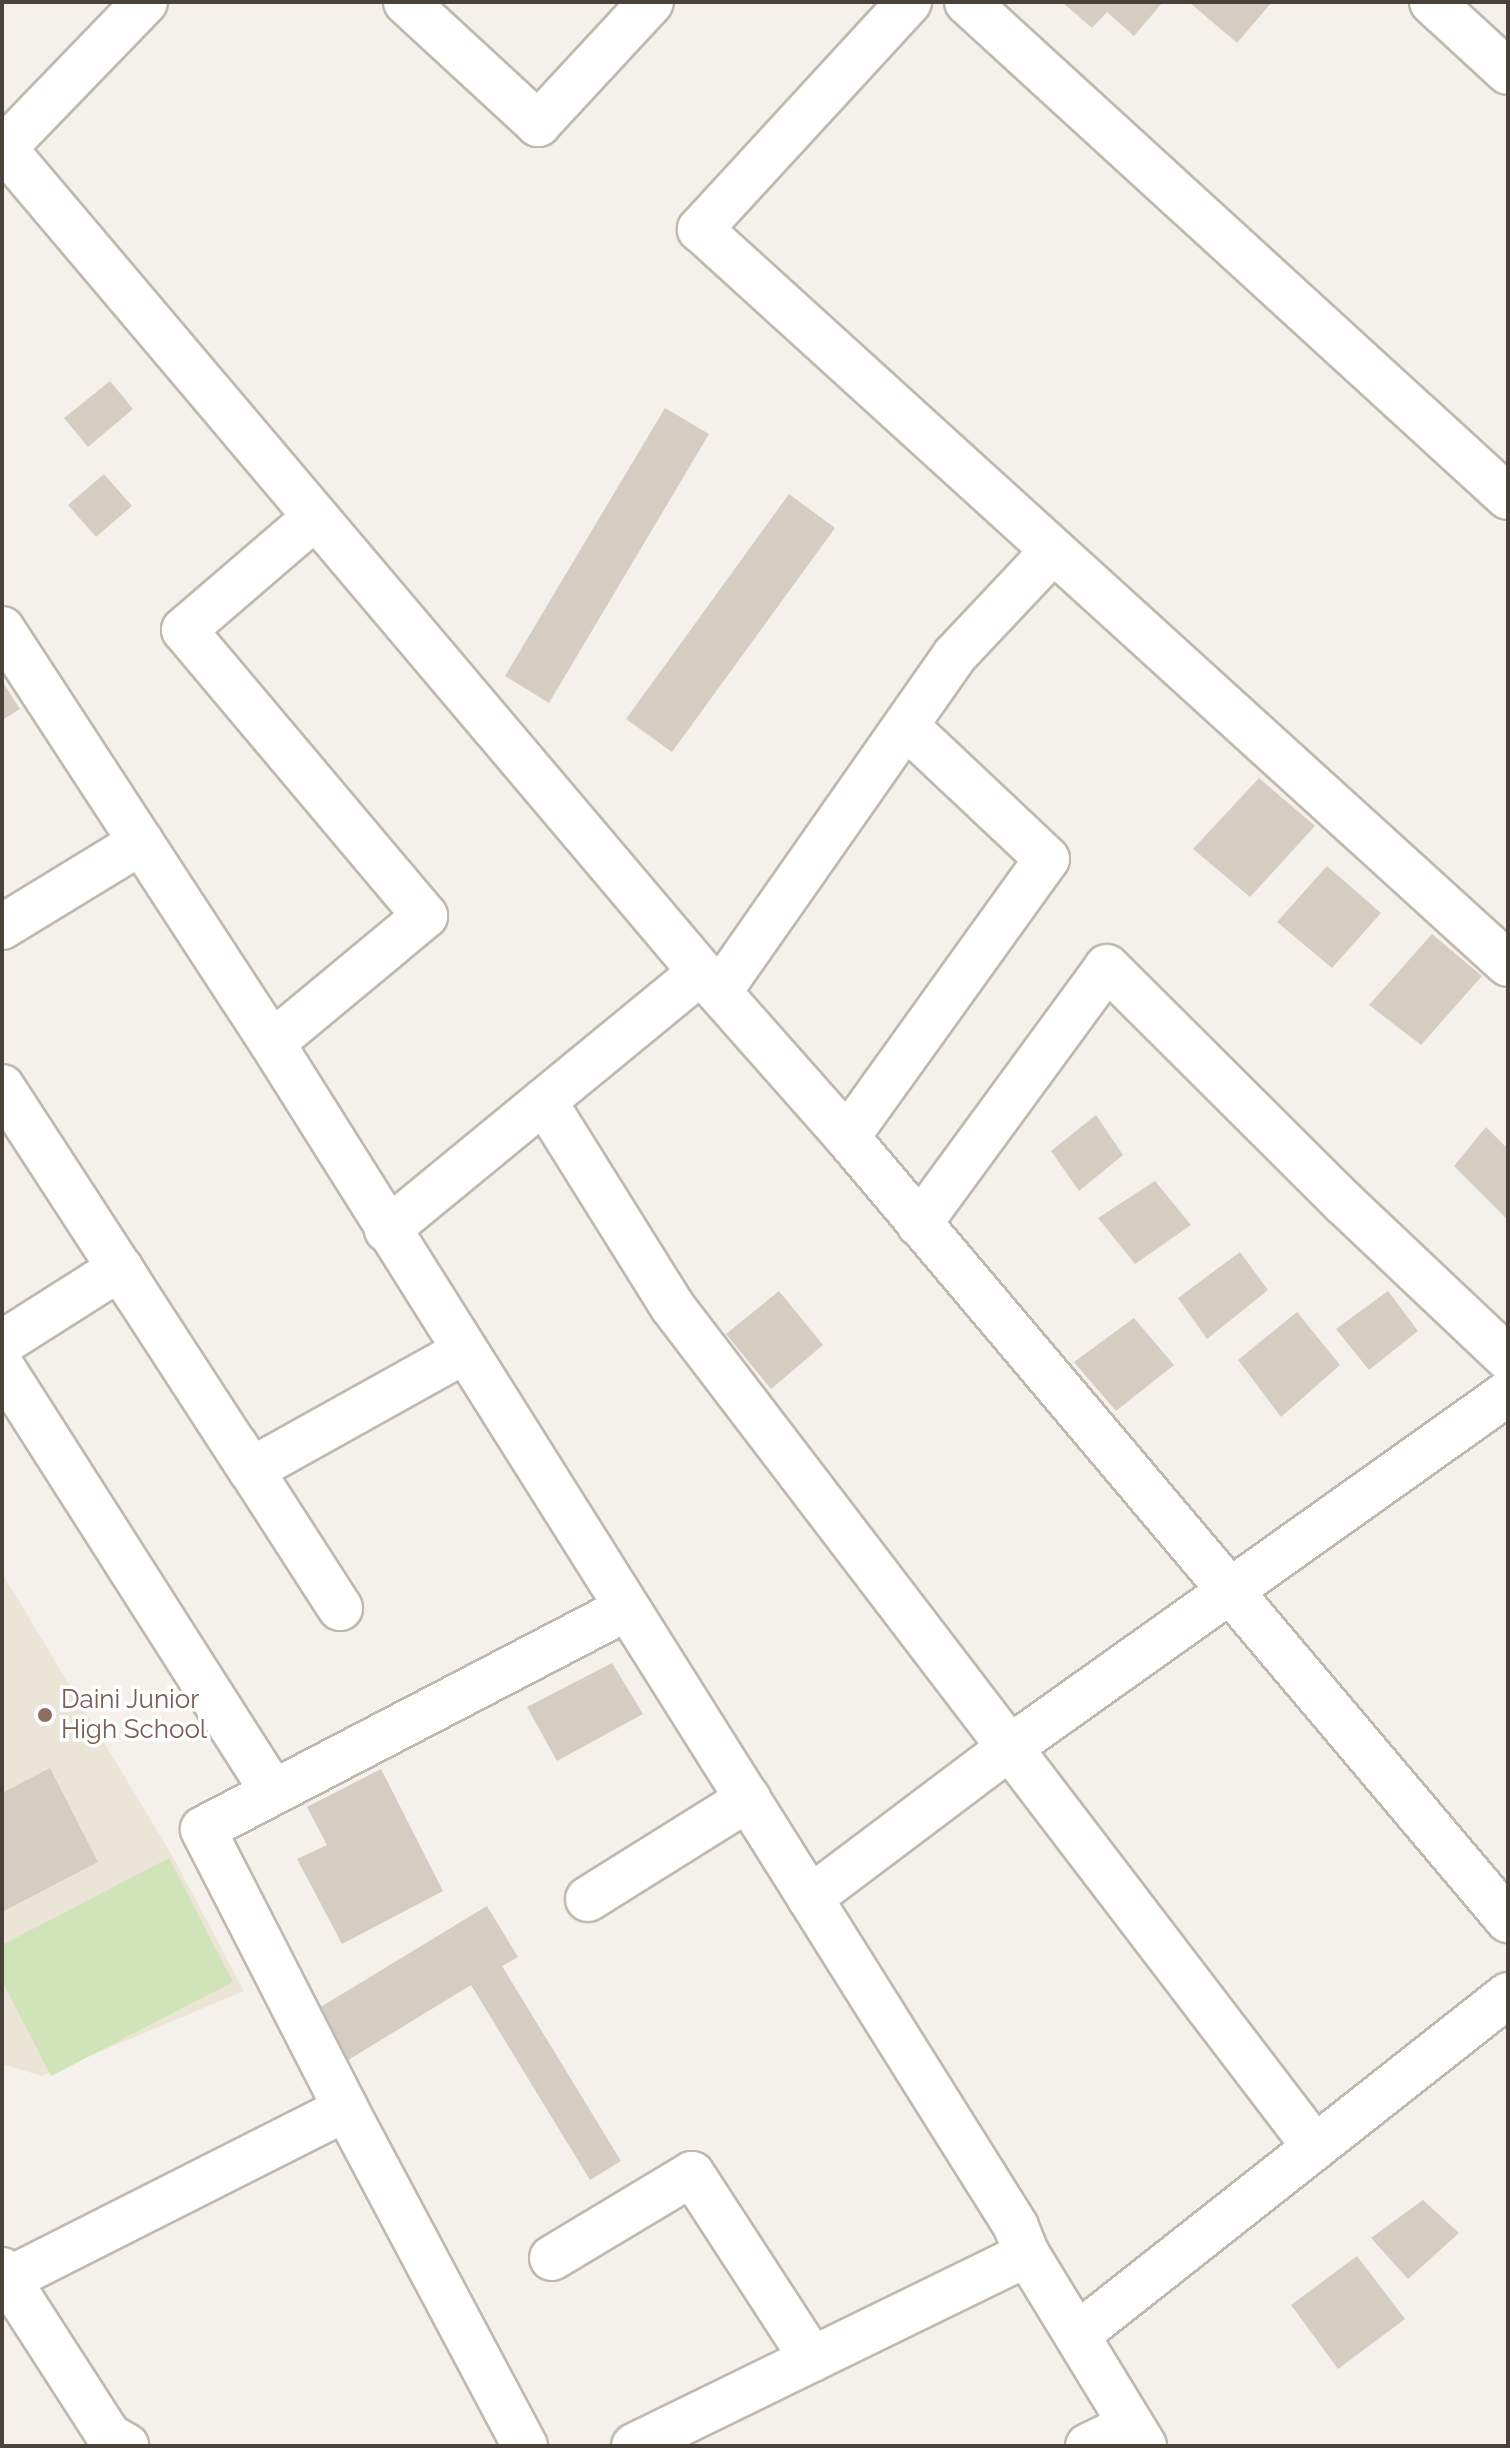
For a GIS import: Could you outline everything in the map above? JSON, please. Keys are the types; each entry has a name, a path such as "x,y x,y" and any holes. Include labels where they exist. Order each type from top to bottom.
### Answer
{"street":[{"path":"145,2 3,147 314,518 710,982 847,1137 1508,1920"},
{"path":"406,2 538,124 651,2"},
{"path":"909,2 700,229 1508,964"},
{"path":"967,2 1508,497"},
{"path":"1432,2 1508,72"},
{"path":"272,1043 425,916 184,630 314,518"},
{"path":"387,1230 544,1101 710,982 906,726 955,655 1053,551"},
{"path":"5,639 272,1043 463,1352 1016,2227 1027,2254 1138,2435 1088,2446"},
{"path":"847,1137 1047,859 906,726"},
{"path":"2,927 141,842"},
{"path":"919,1224 1107,967 1344,1203 1508,1358"},
{"path":"2,1087 251,1470 463,1352"},
{"path":"544,1101 672,1306 1012,1746 1315,2147"},
{"path":"2,1343 120,1268"},
{"path":"120,1268 340,1608"},
{"path":"2,1367 273,1792"},
{"path":"810,1898 1012,1746 1508,1393"},
{"path":"525,2446 346,2109 203,1829 627,1608"},
{"path":"588,1899 748,1799"},
{"path":"1077,2335 1508,1995"},
{"path":"126,2446 109,2436 5,2274 346,2109"},
{"path":"552,2258 692,2174 812,2359"},
{"path":"634,2446 1027,2254"}],"shaded area":[{"name":"Daini Junior High School","path":"2,1573 173,1857 244,1991 42,2076 2,2064"}],"green space":[{"path":"169,1858 233,1982 51,2076 2,1981 2,1945"}],"building":[{"path":"1062,2 1163,2 1134,36 1107,12 1092,28"},
{"path":"1189,2 1272,2 1237,43"},
{"path":"110,381 133,409 88,447 64,418"},
{"path":"665,408 709,434 549,703 505,676"},
{"path":"104,474 132,506 96,537 68,505"},
{"path":"789,494 835,528 672,752 626,719"},
{"path":"2,681 20,709 2,720"},
{"path":"1259,778 1315,826 1250,897 1193,849"},
{"path":"1327,866 1381,913 1332,968 1277,922"},
{"path":"1432,934 1482,976 1421,1045 1369,1005"},
{"path":"1096,1115 1123,1155 1079,1191 1051,1151"},
{"path":"1486,1127 1508,1149 1508,1220 1454,1166"},
{"path":"1155,1181 1191,1225 1135,1264 1098,1218"},
{"path":"1240,1252 1268,1290 1207,1339 1178,1298"},
{"path":"779,1291 823,1345 771,1389 726,1334"},
{"path":"1388,1291 1418,1331 1369,1370 1336,1329"},
{"path":"1297,1312 1340,1365 1281,1417 1238,1360"},
{"path":"1134,1318 1174,1365 1116,1411 1074,1362"},
{"path":"612,1663 643,1714 557,1761 527,1707"},
{"path":"50,1768 98,1862 2,1912 2,1793"},
{"path":"381,1769 443,1891 342,1944 297,1859 327,1845 307,1807"},
{"path":"487,1906 518,1957 502,1966 621,2161 590,2180 471,1985 345,2062 314,2011"},
{"path":"1423,2200 1459,2233 1408,2279 1371,2238"},
{"path":"1357,2256 1405,2319 1338,2369 1291,2305"}],"place":[{"name":"Daini Junior High School","path":"45,1715"}]}
